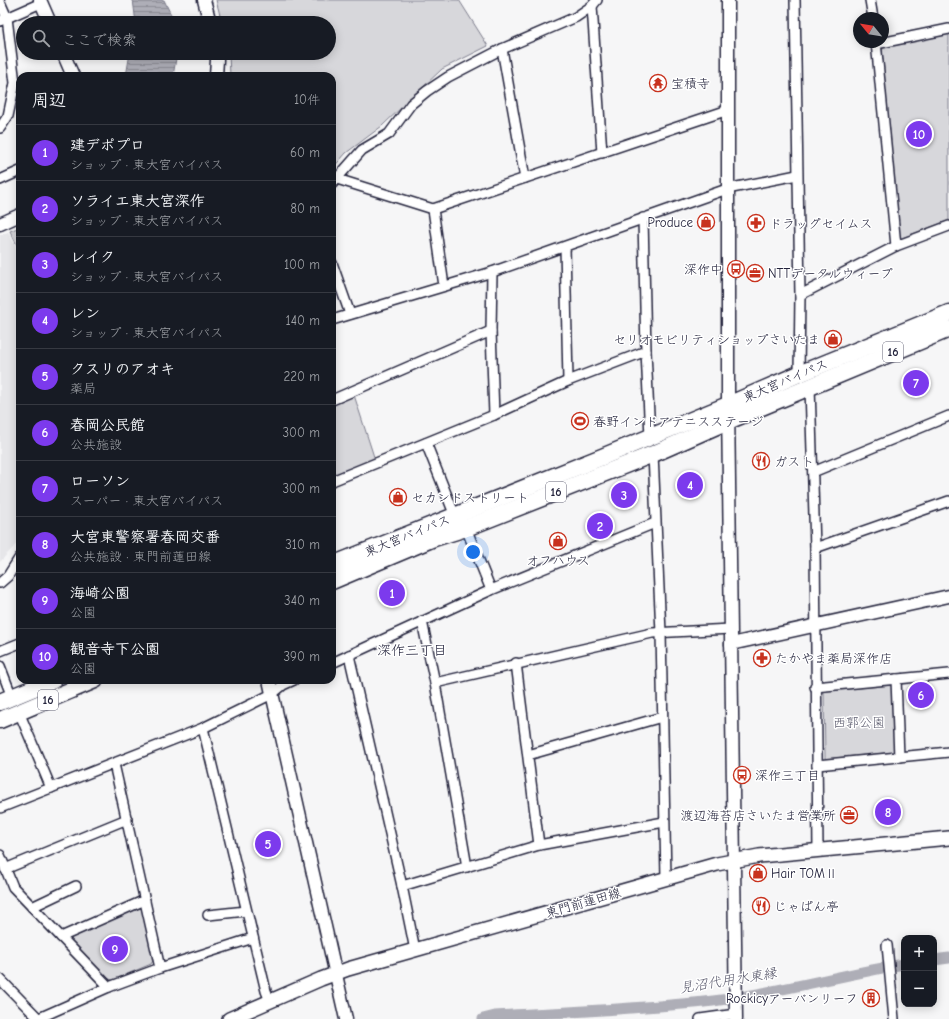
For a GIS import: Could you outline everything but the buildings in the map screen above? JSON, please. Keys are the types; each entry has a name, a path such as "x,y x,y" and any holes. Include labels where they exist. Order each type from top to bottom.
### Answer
{"highway":[{"name":"東大宮バイパス","path":"336,564 461,522 653,454 799,374 949,313"},
{"name":"東大宮バイパス","path":"336,579 434,538 461,522 650,436 810,387 949,329"},
{"name":"16","path":"6,700 44,684"},
{"name":"16","path":"0,720 86,684"}],"main road":[{"name":"東門前蓮田線","path":"229,1019 336,974 415,950 733,860 759,856 949,838"}],"street":[{"path":"700,1019 736,1012 728,413 728,0"},
{"path":"795,0 800,295 799,374"},
{"path":"870,0 872,12"},
{"path":"3,19 40,1 47,16"},
{"path":"204,1 208,16"},
{"path":"0,2 16,74"},
{"path":"594,3 602,153"},
{"path":"336,180 362,150 389,134 411,104 448,77 502,49 576,17 594,3"},
{"path":"889,41 949,29"},
{"path":"876,48 896,246"},
{"path":"502,49 525,178"},
{"path":"66,60 71,72"},
{"path":"216,72 217,60"},
{"path":"0,128 8,116 16,90"},
{"path":"336,183 433,209 728,110"},
{"path":"0,180 16,173"},
{"path":"336,319 492,272 728,189 797,175"},
{"path":"433,209 444,286"},
{"path":"0,224 16,217"},
{"path":"643,218 646,351 650,436"},
{"path":"800,295 896,246 949,226"},
{"path":"565,247 568,381"},
{"path":"492,272 491,330 494,415"},
{"path":"336,274 350,314"},
{"path":"336,398 491,330"},
{"path":"336,479 494,415 568,381 646,351"},
{"path":"810,387 815,548 815,687 818,851"},
{"path":"813,472 949,416"},
{"path":"426,443 492,590"},
{"path":"653,454 661,632 666,878"},
{"path":"815,548 949,501"},
{"path":"336,661 492,590 655,523"},
{"path":"0,584 8,576 16,563"},
{"path":"731,644 949,596"},
{"path":"422,621 435,683 467,867"},
{"path":"435,683 516,663 661,632 731,629"},
{"path":"0,651 16,645"},
{"path":"349,656 402,886 415,950"},
{"path":"516,663 539,845"},
{"path":"0,666 6,700"},
{"path":"815,687 949,674"},
{"path":"896,679 899,757"},
{"path":"270,684 346,1019"},
{"path":"0,808 203,728 272,694 285,684"},
{"path":"19,712 50,788"},
{"path":"528,755 662,717"},
{"path":"203,728 246,911 266,991 270,1001"},
{"path":"817,765 949,752"},
{"path":"114,764 160,968"},
{"path":"5,869 127,819"},
{"path":"402,886 539,845 664,822"},
{"path":"0,855 13,888 109,987"},
{"path":"32,907 76,886"},
{"path":"61,937 145,900"},
{"path":"208,915 246,911"},
{"path":"0,979 39,1019 109,987 160,968 253,938"},
{"path":"887,945 894,1019"}],"shaded area":[{"path":"133,0 164,0 172,16 135,16"},
{"path":"129,60 176,60 174,72 127,72"},
{"path":"8,232 16,247 16,544 0,562 0,235"}],"green space":[{"path":"216,0 459,0 488,46 442,69 382,126 346,153 336,164 336,72 230,72 229,60 336,60 336,16 220,16"},
{"path":"949,34 949,220 899,239 882,48 889,48 889,47"},
{"path":"16,229 16,243 10,231"},
{"path":"354,395 375,460 336,476 336,403"},
{"name":"西郭公園","path":"893,685 895,752 825,759 824,691"},
{"path":"139,905 142,907 154,959 151,964 113,980 109,979 70,940 70,936"}],"waterway":[{"name":"見沼代用水東縁","path":"937,960 949,958"},
{"name":"見沼代用水東縁","path":"483,1019 495,1016 686,1004 737,998 901,965"}],"place":[{"name":"宝積寺","path":"658,83"},
{"name":"観音寺下公園","path":"919,134"},
{"name":"Produce","path":"706,222"},
{"name":"ドラッグセイムス","path":"756,223"},
{"name":"深作中","path":"736,269"},
{"name":"NTTデータルウィーブ","path":"755,273"},
{"name":"セリオモビリティショップさいたま","path":"833,339"},
{"name":"ローソン","path":"916,383"},
{"name":"春野インドアテニスステージ","path":"580,421"},
{"name":"ガスト","path":"761,461"},
{"name":"レン","path":"690,485"},
{"name":"レイク","path":"624,495"},
{"name":"セカンドストリート","path":"398,497"},
{"name":"ソライエ東大宮深作","path":"600,526"},
{"name":"オフハウス","path":"558,541"},
{"name":"建デポプロ","path":"392,593"},
{"name":"たかやま薬局深作店","path":"762,658"},
{"name":"春岡公民館","path":"921,695"},
{"name":"深作三丁目","path":"742,775"},
{"name":"大宮東警察署春岡交番","path":"888,812"},
{"name":"渡辺海苔店さいたま営業所","path":"849,815"},
{"name":"クスリのアオキ","path":"268,844"},
{"name":"Hair TOMⅡ","path":"758,873"},
{"name":"じゃぱん亭","path":"761,906"},
{"name":"海崎公園","path":"115,949"},
{"name":"Rockicyアーバンリーフ","path":"871,998"}],"district":[{"name":"深作三丁目","path":"412,650"}]}
